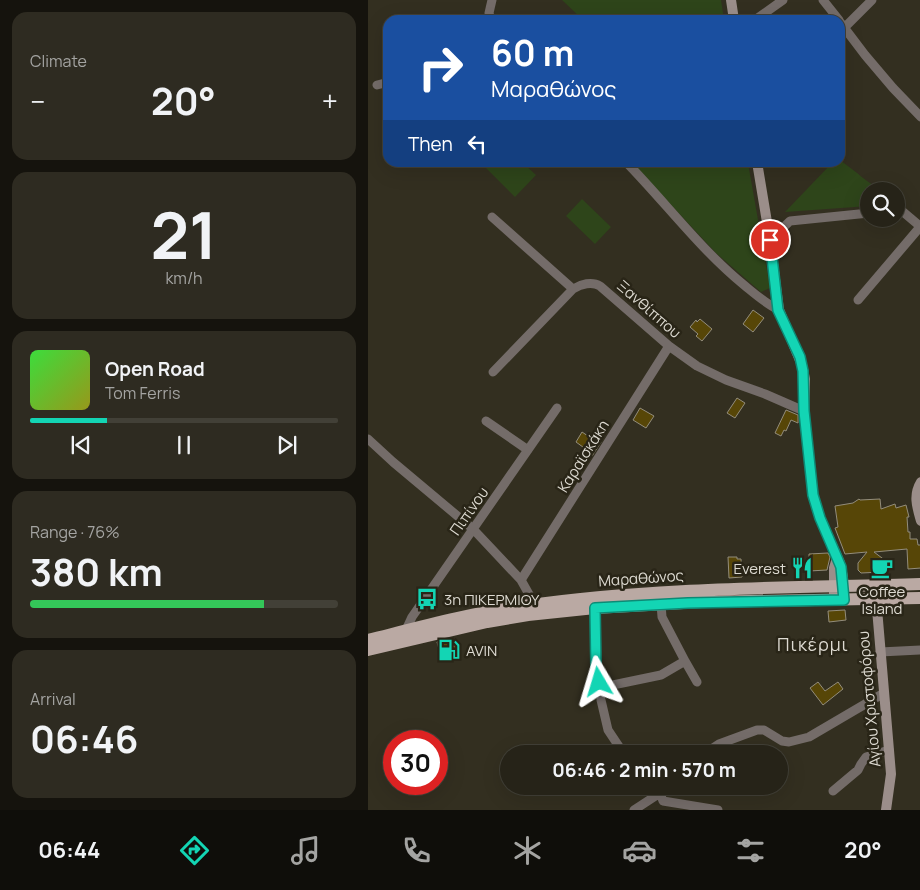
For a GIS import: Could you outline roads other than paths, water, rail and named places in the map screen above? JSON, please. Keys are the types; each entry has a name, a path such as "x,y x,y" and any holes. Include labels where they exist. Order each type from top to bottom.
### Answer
{"main road":[{"name":"Μαραθώνος","path":"368,640 470,615 535,604 602,597 701,590 920,584"},
{"name":"Μαραθώνος","path":"368,650 495,621 595,608 661,604 920,598"}],"street":[{"path":"490,15 492,0"},
{"path":"731,0 733,15"},
{"path":"762,15 783,0"},
{"path":"823,0 835,15"},
{"path":"845,20 872,0"},
{"path":"845,28 876,68 920,116"},
{"path":"378,85 383,84"},
{"path":"631,167 714,259 762,300 778,310"},
{"path":"758,167 770,240 778,310 800,357 805,379 804,411 814,499 837,558 834,568 839,601"},
{"path":"858,300 920,227 905,213"},
{"path":"770,240 790,220 860,214"},
{"path":"492,217 573,289 493,372"},
{"name":"Ξανθίππου","path":"573,289 590,283 597,284 669,346 707,371 804,411"},
{"name":"Καραϊσκάκη","path":"521,580 669,346"},
{"name":"Πιπίνου","path":"406,630 412,617 557,408"},
{"path":"486,421 528,450"},
{"path":"368,439 392,462 473,529 521,580 535,604"},
{"path":"920,482 916,493 920,521"},
{"name":"Αγίου Χριστοφόρου","path":"875,585 891,774 886,810"},
{"path":"661,604 662,617 697,682"},
{"path":"595,608 596,666 599,682 608,686 661,675 685,661"},
{"path":"880,652 920,650"},
{"path":"718,745 757,730 764,730 782,741 789,742 808,737 884,693"},
{"path":"601,700 608,730 618,745"},
{"path":"833,791 858,770 866,757 889,750"},
{"path":"634,810 657,795 663,801 718,810"}],"place":[{"name":"Everest","path":"802,568"},
{"name":"Coffee Island","path":"882,568"},
{"name":"3η ΠΙΚΕΡΜΙΟΥ","path":"427,599"},
{"name":"AVIN","path":"449,650"}],"district":[{"name":"Πικέρμι","path":"813,644"}]}
